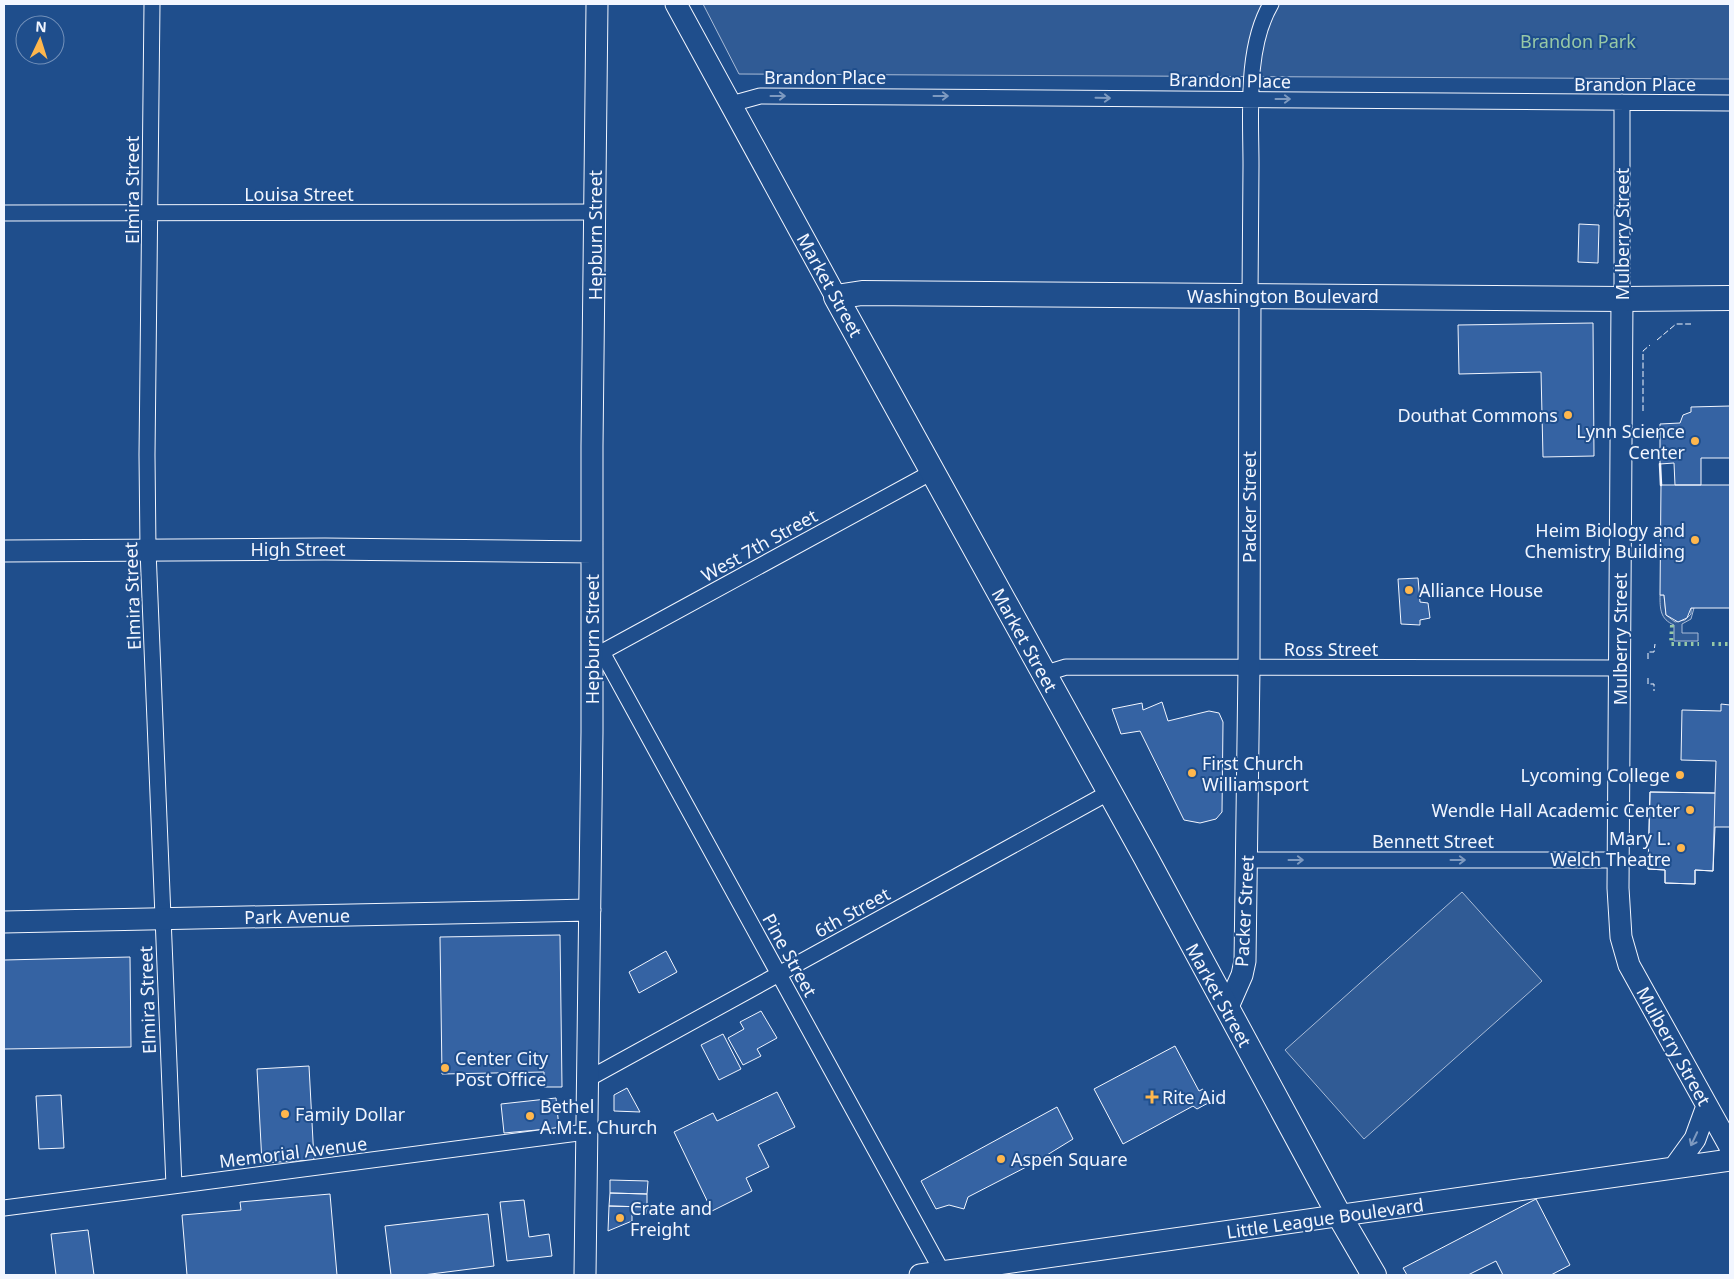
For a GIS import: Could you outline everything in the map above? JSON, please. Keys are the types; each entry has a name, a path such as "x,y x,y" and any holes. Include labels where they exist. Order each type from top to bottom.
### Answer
{"main road":[{"name":"Washington Boulevard","path":"836,297 862,293 1622,299 1730,298"},
{"name":"Market Street","path":"836,297 934,471 1108,793 1339,1215 1374,1275"}],"street":[{"name":"Elmira Street","path":"152,4 147,455 148,550 174,1186"},
{"name":"Hepburn Street","path":"585,1275 590,910 598,652 592,552 597,4"},
{"name":"Market Street","path":"676,4 836,297"},
{"name":"Packer Street","path":"1227,1009 1242,975 1245,960 1249,667 1251,99 1254,58 1266,12 1271,4"},
{"name":"Brandon Place","path":"731,104 760,96 1730,103"},
{"name":"Mulberry Street","path":"1622,102 1619,914 1624,951 1630,966 1730,1147"},
{"name":"Louisa Street","path":"4,213 594,212"},
{"name":"West 7th Street","path":"598,652 934,471"},
{"name":"High Street","path":"4,551 592,552"},
{"name":"Pine Street","path":"598,652 779,974 944,1274"},
{"name":"Ross Street","path":"1043,674 1066,667 1620,668"},
{"name":"6th Street","path":"588,1079 1108,793"},
{"name":"Bennett Street","path":"1247,860 1618,860"},
{"name":"Park Avenue","path":"4,922 590,910"},
{"path":"1674,1168 1695,1139 1707,1106"},
{"name":"Memorial Avenue","path":"4,1208 586,1132"},
{"name":"Little League Boulevard","path":"920,1275 944,1274 1339,1215 1730,1160"}],"green space":[{"name":"Brandon Park","path":"703,4 1730,4 1730,79 739,74"},
{"path":"1660,595 1664,595 1666,615 1675,622 1685,620 1691,614 1691,608 1694,608 1691,619 1682,624 1682,633 1698,633 1698,641 1674,641 1674,625 1663,617"},
{"path":"1462,892 1542,981 1364,1139 1285,1050"}],"building":[{"path":"1579,224 1599,225 1598,263 1578,262"},
{"name":"Douthat Commons","path":"1593,323 1594,456 1543,457 1541,372 1459,374 1458,325"},
{"name":"Lynn Science Center","path":"1730,406 1730,458 1701,458 1701,485 1675,485 1674,463 1660,464 1660,424 1680,423 1683,415 1691,412 1691,407"},
{"name":"Heim Biology and Chemistry Building","path":"1661,485 1730,485 1730,608 1691,608 1687,618 1678,622 1666,615 1664,595 1660,595"},
{"name":"Alliance House","path":"1418,578 1420,602 1428,603 1430,618 1420,620 1420,625 1401,624 1398,579"},
{"name":"First Church Williamsport","path":"1162,702 1168,721 1209,711 1219,713 1223,722 1222,812 1216,819 1200,823 1184,820 1140,731 1121,734 1112,709 1142,703 1143,710"},
{"name":"Mary L. Welch Theatre","path":"1721,704 1730,705 1730,827 1715,827 1713,871 1695,870 1695,884 1665,883 1665,870 1648,869 1650,792 1715,793 1716,761 1681,760 1682,710 1721,711"},
{"name":"Mary L. Welch Theatre","path":"1650,792 1715,793 1713,871 1695,870 1695,884 1665,883 1665,870 1648,869"},
{"path":"560,935 562,1087 544,1087 544,1072 442,1074 440,937"},
{"path":"666,951 677,972 639,993 629,972"},
{"path":"130,957 131,1047 4,1049 4,960"},
{"path":"761,1011 777,1038 757,1049 761,1056 743,1065 728,1038 744,1029 740,1022"},
{"path":"723,1034 741,1069 719,1080 701,1045"},
{"name":"Rite Aid","path":"1175,1046 1199,1091 1203,1089 1210,1102 1197,1109 1193,1106 1123,1144 1094,1089"},
{"name":"Family Dollar","path":"309,1066 314,1160 262,1163 257,1069"},
{"path":"627,1088 640,1112 614,1111 614,1095"},
{"path":"777,1092 795,1127 758,1145 769,1167 746,1178 752,1191 712,1211 674,1132 713,1113 717,1121"},
{"path":"61,1095 64,1148 39,1149 36,1096"},
{"name":"Bethel A.M.E. Church","path":"556,1098 559,1128 504,1133 501,1104"},
{"name":"Aspen Square","path":"1057,1107 1073,1139 1034,1163 968,1197 964,1209 949,1205 936,1209 921,1181"},
{"path":"610,1180 648,1181 647,1194 610,1193"},
{"path":"610,1193 647,1194 647,1207 609,1206"},
{"path":"330,1194 337,1275 187,1275 182,1215 241,1210 240,1202"},
{"path":"1536,1199 1570,1265 1551,1275 1503,1275 1496,1261 1468,1275 1407,1275 1403,1268"},
{"path":"524,1200 529,1237 549,1234 552,1256 507,1261 500,1202"},
{"name":"Crate and Freight","path":"609,1206 647,1207 646,1214 632,1214 632,1221 608,1231"},
{"path":"488,1214 494,1266 423,1275 391,1275 385,1226"},
{"path":"88,1230 94,1275 56,1275 51,1234"}],"hedge":[{"path":"1672,625 1671,644 1699,644"},
{"path":"1712,644 1730,644"}],"fence":[{"path":"1657,340 1676,324 1691,324"},
{"path":"1643,411 1643,351 1650,345"},
{"path":"1648,659 1648,652 1654,652 1655,644"},
{"path":"1648,678 1648,684 1654,684 1654,691"}],"wall":[{"path":"1660,464 1661,485"}],"place":[{"name":"Douthat Commons","path":"1568,415"},
{"name":"Lynn Science Center","path":"1695,441"},
{"name":"Heim Biology and Chemistry Building","path":"1695,540"},
{"name":"Alliance House","path":"1409,590"},
{"name":"First Church Williamsport","path":"1192,773"},
{"name":"Lycoming College","path":"1680,775"},
{"name":"Wendle Hall Academic Center","path":"1690,810"},
{"name":"Mary L. Welch Theatre","path":"1681,848"},
{"name":"Center City Post Office","path":"445,1068"},
{"name":"Rite Aid","path":"1152,1097"},
{"name":"Family Dollar","path":"285,1114"},
{"name":"Bethel A.M.E. Church","path":"530,1116"},
{"name":"Aspen Square","path":"1001,1159"},
{"name":"Crate and Freight","path":"620,1218"}]}
